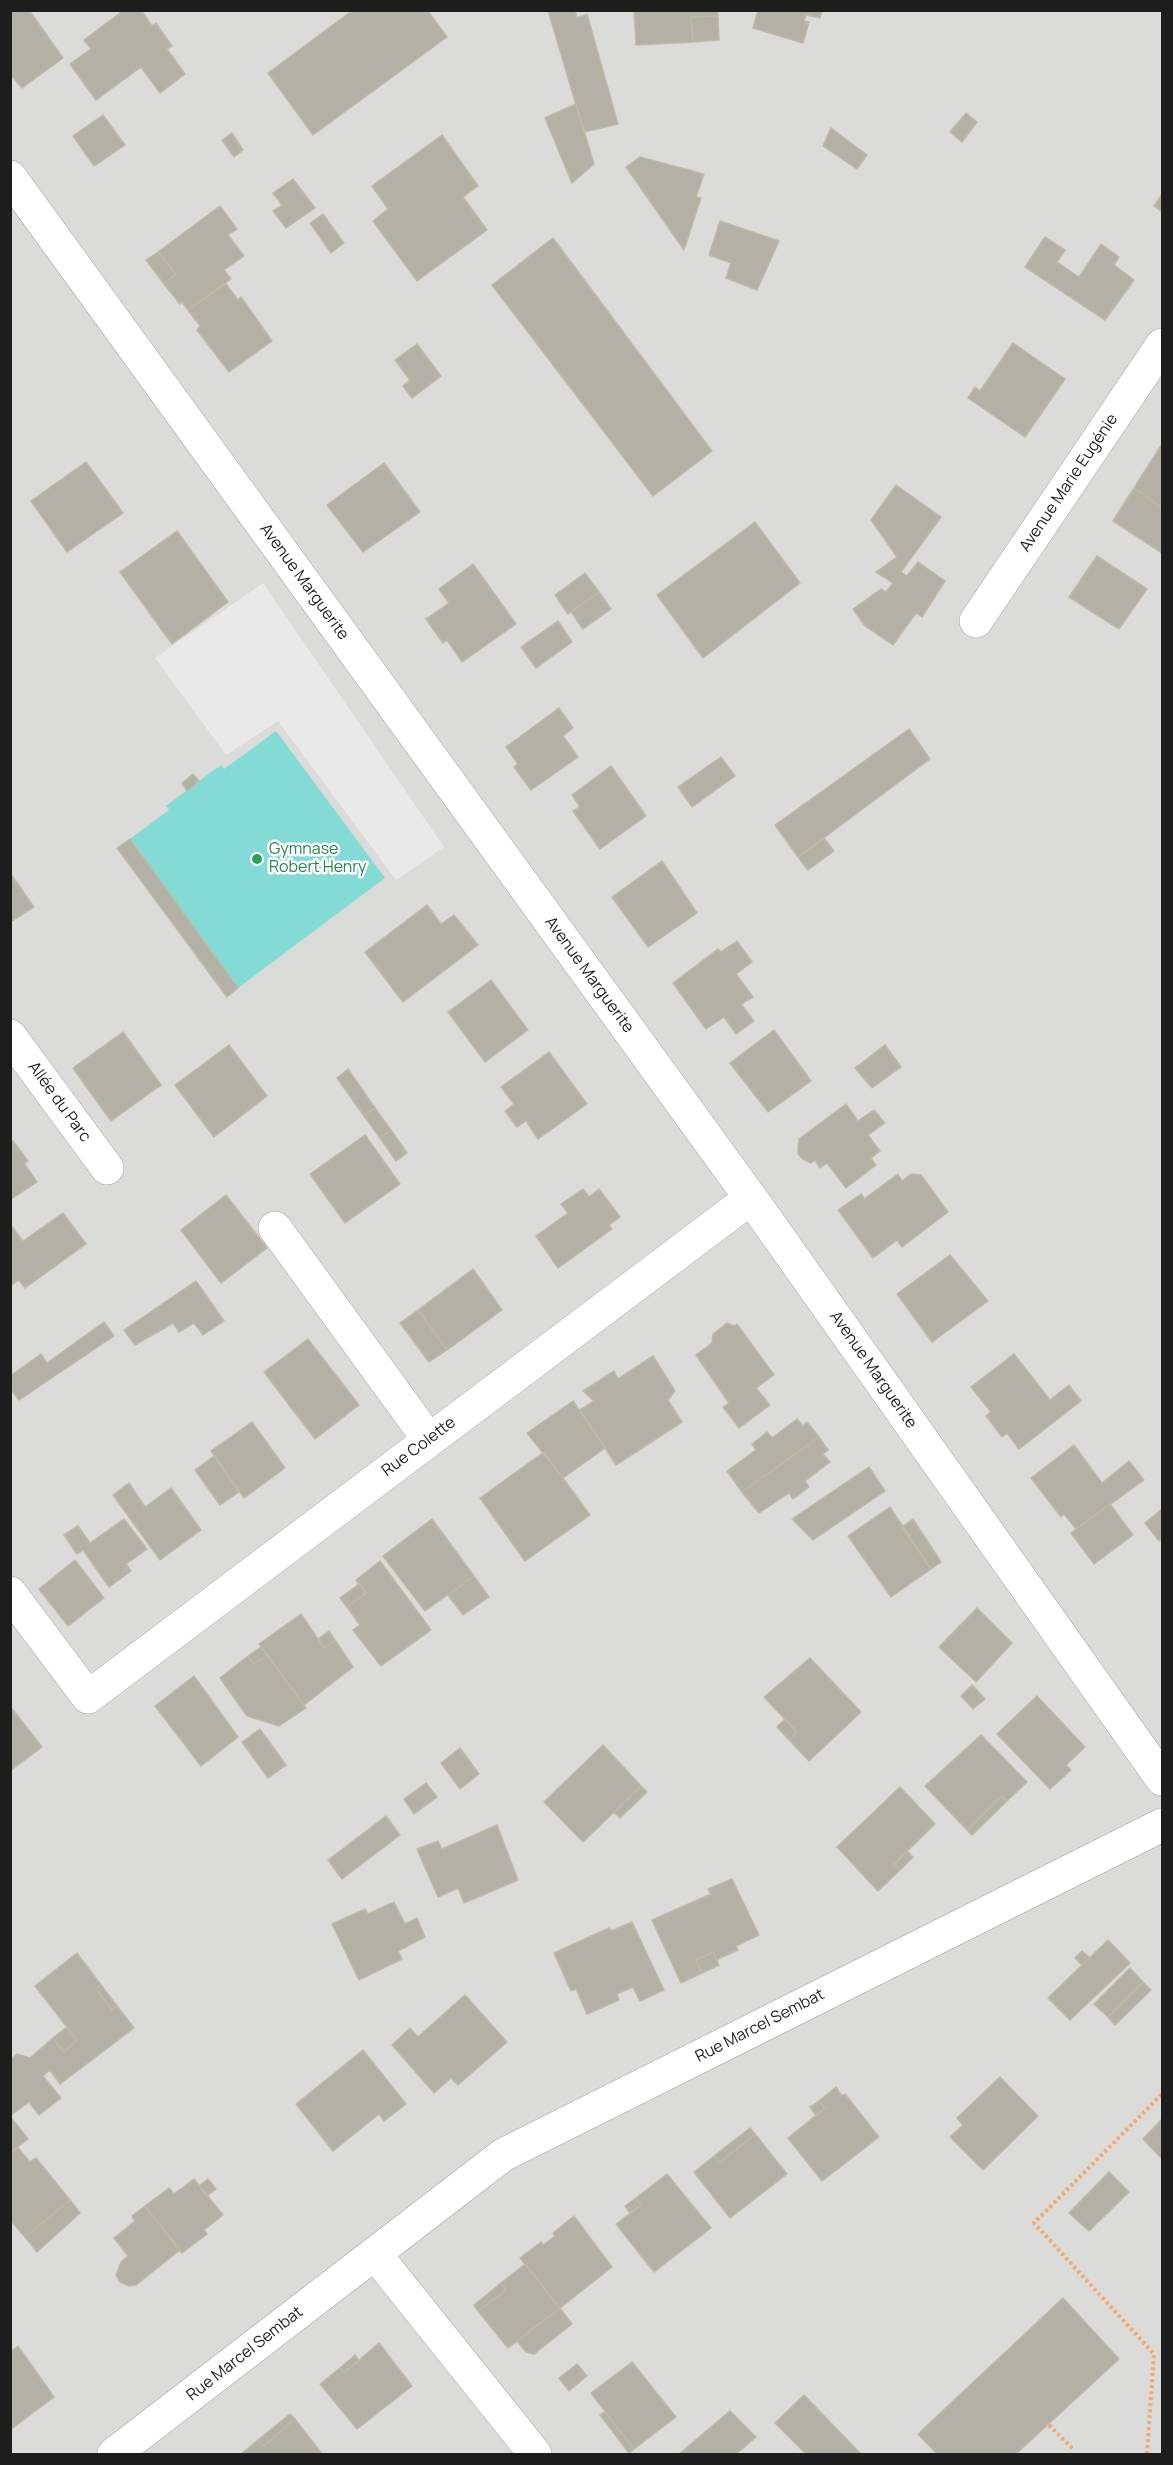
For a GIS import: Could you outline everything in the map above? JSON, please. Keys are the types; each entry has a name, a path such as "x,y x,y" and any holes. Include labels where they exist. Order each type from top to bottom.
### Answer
{"street":[{"name":"Avenue Marguerite","path":"10,177 751,1198 1162,1779"},
{"name":"Avenue Marie Eugénie","path":"976,621 1162,345"},
{"name":"Allée du Parc","path":"10,1036 107,1168"},
{"name":"Rue Colette","path":"10,1593 88,1697 751,1198"},
{"path":"274,1228 429,1440"},
{"name":"Rue Marcel Sembat","path":"114,2454 503,2155 1162,1824"},
{"path":"375,2254 535,2454"}],"path":[{"path":"1147,2454 1154,2354 1034,2223 1162,2094"},
{"path":"1049,2425 1073,2449"}],"shaded area":[{"path":"11,11 1162,11 1162,2454 11,2454"},
{"path":"263,583 444,847 396,880 278,721 226,755 155,658"},
{"name":"Gymnase Robert Henry","path":"276,731 385,878 238,988 130,839 169,810 166,806 199,781 221,765 224,769"}],"building":[{"path":"10,10 29,10 63,58 22,88 10,74"},
{"path":"124,10 141,10 152,26 156,23 172,46 167,49 185,74 160,93 141,67 96,100 70,64 91,49 84,40"},
{"path":"353,10 427,10 447,37 313,135 268,73"},
{"path":"548,10 575,10 577,18 587,14 618,124 584,132"},
{"path":"634,10 717,10 718,16 691,17 693,42 636,45"},
{"path":"758,10 822,10 820,18 806,15 804,21 809,22 803,43 753,28"},
{"path":"718,16 719,40 693,42 691,17"},
{"path":"576,104 594,164 572,183 545,118"},
{"path":"966,113 977,122 962,142 950,132"},
{"path":"103,115 125,145 94,166 73,136"},
{"path":"831,128 867,155 857,169 823,146"},
{"path":"232,133 243,150 234,157 222,140"},
{"path":"442,135 478,186 463,197 487,230 417,281 373,221 388,209 372,186"},
{"path":"640,157 704,174 696,197 701,198 684,250 626,167"},
{"path":"293,179 315,208 286,228 273,211 282,205 273,193"},
{"path":"1162,194 1162,212 1154,206"},
{"path":"220,206 237,229 228,235 244,256 224,270 231,279 188,310 182,302 180,304 164,284 176,274 158,252"},
{"path":"323,214 344,243 331,253 310,223"},
{"path":"720,221 779,241 757,290 726,278 731,263 709,255"},
{"path":"1045,237 1065,250 1057,262 1079,277 1101,244 1119,257 1114,265 1134,280 1105,320 1025,267"},
{"path":"553,238 712,451 653,496 492,285"},
{"path":"158,252 176,274 164,284 146,260"},
{"path":"226,284 238,300 241,297 272,341 229,372 197,330 200,326 188,310"},
{"path":"1013,343 1065,379 1025,437 968,398 975,387 980,391"},
{"path":"417,344 441,376 412,398 403,386 410,380 395,360"},
{"path":"1162,444 1162,508 1134,488"},
{"path":"86,462 123,513 67,552 31,501"},
{"path":"384,463 420,512 363,552 327,505"},
{"path":"896,485 941,517 901,572 907,576 918,562 945,581 922,617 916,613 893,645 865,626 853,609 881,589 886,592 893,583 876,572 897,557 871,520"},
{"path":"1134,488 1162,508 1162,553 1113,521"},
{"path":"755,522 800,583 703,658 657,595"},
{"path":"177,531 228,602 172,644 120,572"},
{"path":"1097,556 1147,589 1119,629 1069,597"},
{"path":"473,564 516,624 462,662 447,640 443,643 426,619 449,603 439,589"},
{"path":"585,573 599,592 568,614 555,595"},
{"path":"599,592 611,609 583,629 571,612"},
{"path":"558,621 572,642 536,668 521,647"},
{"path":"559,708 573,728 563,736 578,757 531,790 514,767 518,764 506,747"},
{"path":"909,729 930,759 798,857 775,825"},
{"path":"721,757 735,776 692,807 678,787"},
{"path":"611,766 646,816 600,849 573,811 580,807 572,795"},
{"path":"193,774 199,781 187,791 182,783"},
{"path":"824,838 834,851 808,870 798,857"},
{"path":"130,839 238,988 227,997 117,848"},
{"path":"662,861 697,913 648,947 612,897"},
{"path":"10,873 34,907 10,922"},
{"path":"427,905 441,924 454,915 478,945 403,1002 365,952"},
{"path":"737,941 752,962 736,974 753,997 741,1004 754,1021 736,1034 724,1017 706,1029 673,983 718,949 721,952"},
{"path":"491,980 528,1030 485,1062 448,1012"},
{"path":"774,1030 811,1081 768,1112 730,1063"},
{"path":"123,1032 161,1085 111,1121 73,1068"},
{"path":"229,1045 267,1096 214,1137 175,1085"},
{"path":"885,1045 901,1067 872,1088 855,1068"},
{"path":"549,1052 587,1104 538,1139 526,1121 517,1127 505,1111 514,1104 501,1087"},
{"path":"348,1069 375,1108 364,1116 337,1078"},
{"path":"846,1104 858,1121 874,1110 885,1123 868,1135 880,1151 871,1158 876,1165 846,1188 827,1163 820,1168 815,1160 811,1163 804,1160 798,1154 798,1147 799,1139"},
{"path":"375,1108 391,1130 380,1138 364,1116"},
{"path":"391,1130 407,1153 396,1161 380,1138"},
{"path":"365,1135 400,1184 345,1223 310,1174"},
{"path":"13,1141 28,1161 24,1163 37,1182 10,1200 10,1143"},
{"path":"898,1174 902,1181 911,1174 921,1175 948,1212 902,1247 897,1240 873,1258 838,1210 861,1194 864,1199"},
{"path":"583,1189 589,1197 599,1189 620,1217 609,1225 612,1229 558,1268 536,1236 568,1213 561,1204"},
{"path":"226,1195 267,1248 221,1283 181,1230"},
{"path":"63,1213 86,1244 25,1288 19,1280 10,1286 10,1224 23,1241"},
{"path":"950,1255 988,1301 932,1342 897,1294"},
{"path":"473,1269 502,1310 447,1350 418,1310"},
{"path":"196,1281 224,1321 203,1335 194,1323 179,1332 173,1323 135,1345 124,1330"},
{"path":"418,1310 447,1350 429,1362 400,1323"},
{"path":"104,1322 114,1336 19,1400 10,1388 10,1376 41,1354 47,1363"},
{"path":"727,1323 734,1326 737,1324 774,1375 756,1388 770,1405 739,1428 723,1407 729,1403 696,1355 712,1343 713,1334"},
{"path":"308,1339 359,1405 315,1439 264,1372"},
{"path":"1014,1354 1050,1400 1069,1385 1081,1401 1019,1449 1007,1433 1002,1437 986,1416 991,1412 971,1387"},
{"path":"653,1356 675,1391 668,1400 682,1422 616,1465 580,1410 594,1401 583,1391 614,1371 618,1379"},
{"path":"573,1401 605,1448 563,1478 527,1433"},
{"path":"797,1419 803,1426 807,1422 819,1437 742,1492 727,1471 756,1450 752,1444 767,1432 772,1438"},
{"path":"252,1422 285,1468 244,1498 211,1451"},
{"path":"819,1437 828,1450 823,1454 830,1462 805,1481 809,1487 793,1499 789,1493 759,1513 742,1492"},
{"path":"1074,1445 1102,1483 1129,1461 1144,1480 1076,1529 1064,1514 1061,1517 1031,1478"},
{"path":"544,1452 590,1515 525,1561 480,1498"},
{"path":"214,1456 239,1492 220,1505 195,1470"},
{"path":"869,1467 885,1491 813,1540 792,1519"},
{"path":"129,1483 145,1507 171,1488 201,1530 160,1560 113,1495"},
{"path":"1110,1504 1133,1535 1094,1564 1071,1533"},
{"path":"890,1507 931,1569 891,1597 848,1536"},
{"path":"1162,1509 1162,1539 1159,1541 1145,1523"},
{"path":"124,1519 147,1549 126,1564 131,1571 109,1587 83,1550 77,1554 64,1535 78,1526 90,1543"},
{"path":"432,1519 474,1576 425,1611 383,1556"},
{"path":"913,1519 941,1562 931,1569 902,1527"},
{"path":"75,1560 104,1598 68,1626 39,1589"},
{"path":"380,1561 431,1630 381,1666 353,1630 360,1625 347,1607 366,1593 356,1580"},
{"path":"474,1576 489,1597 463,1615 448,1595"},
{"path":"359,1584 366,1593 347,1607 340,1598"},
{"path":"977,1608 1012,1643 976,1682 939,1647"},
{"path":"301,1614 324,1648 335,1640 353,1667 304,1705 259,1644"},
{"path":"329,1631 335,1640 324,1648 318,1639"},
{"path":"261,1647 267,1655 254,1664 248,1656"},
{"path":"267,1655 306,1708 279,1726 247,1716 220,1678 248,1656 254,1664"},
{"path":"810,1658 861,1712 809,1761 789,1740 797,1732 764,1697"},
{"path":"194,1676 238,1737 201,1766 155,1706"},
{"path":"972,1685 985,1699 973,1709 961,1696"},
{"path":"1037,1696 1085,1747 1066,1765 1071,1770 1050,1789 997,1734"},
{"path":"10,1706 42,1747 10,1771"},
{"path":"785,1719 797,1732 789,1740 777,1727"},
{"path":"260,1729 286,1765 268,1778 242,1742"},
{"path":"981,1735 1027,1782 1006,1802 1002,1796 967,1830 925,1786"},
{"path":"603,1745 641,1786 583,1842 544,1802"},
{"path":"460,1748 479,1774 460,1789 441,1763"},
{"path":"426,1783 437,1797 414,1814 404,1799"},
{"path":"641,1786 647,1792 620,1818 614,1812"},
{"path":"900,1787 935,1824 894,1864 900,1870 878,1891 837,1847"},
{"path":"1002,1796 1006,1802 972,1835 967,1830"},
{"path":"386,1816 400,1835 342,1879 328,1860"},
{"path":"497,1825 518,1880 464,1903 458,1888 438,1897 417,1849 438,1841 442,1849"},
{"path":"907,1851 913,1857 900,1870 894,1864"},
{"path":"732,1879 759,1935 736,1946 738,1950 716,1960 713,1952 696,1960 702,1973 681,1983 652,1920 711,1894 708,1889"},
{"path":"394,1902 405,1924 417,1918 425,1937 398,1951 402,1959 359,1980 332,1924 365,1909 368,1914"},
{"path":"632,1922 664,1990 640,2001 633,1987 617,1994 619,2000 587,2014 576,1989 571,1991 554,1953 609,1928 611,1931"},
{"path":"1108,1940 1130,1963 1070,2020 1048,1998"},
{"path":"1082,1951 1090,1958 1082,1965 1075,1958"},
{"path":"713,1952 719,1965 702,1973 696,1960"},
{"path":"77,1953 101,1985 96,1988 112,2010 117,2006 134,2028 60,2084 50,2070 43,2076 61,2098 39,2115 29,2102 10,2116 10,2060 17,2054 30,2058 53,2038 64,2052 77,2040 35,1986"},
{"path":"1130,1968 1143,1982 1108,2017 1094,2004"},
{"path":"1143,1982 1151,1990 1115,2025 1108,2017"},
{"path":"101,1985 117,2006 112,2010 96,1988"},
{"path":"465,1995 507,2042 458,2085 451,2078 434,2093 392,2045 410,2028 418,2037"},
{"path":"67,2027 77,2040 64,2052 53,2038"},
{"path":"363,2050 406,2104 384,2121 379,2114 333,2151 296,2104"},
{"path":"1000,2077 1038,2116 983,2170 950,2137 963,2125 957,2118"},
{"path":"836,2087 842,2096 845,2094 879,2137 822,2181 788,2138 825,2108 819,2101"},
{"path":"819,2101 825,2108 816,2116 810,2107"},
{"path":"10,2116 28,2139 10,2153"},
{"path":"1162,2119 1162,2159 1143,2139"},
{"path":"750,2128 755,2134 719,2163 714,2156"},
{"path":"755,2134 787,2174 730,2218 694,2172 714,2156 719,2163"},
{"path":"18,2148 30,2162 36,2158 70,2200 25,2237 10,2220 10,2153"},
{"path":"1109,2172 1129,2192 1089,2231 1069,2213"},
{"path":"667,2174 711,2228 654,2272 616,2224 641,2205 636,2198"},
{"path":"194,2179 223,2215 204,2230 207,2234 182,2253 145,2206 169,2188 174,2194"},
{"path":"208,2179 216,2189 207,2196 199,2186"},
{"path":"636,2198 641,2205 630,2213 625,2206"},
{"path":"70,2200 80,2213 37,2252 25,2237"},
{"path":"145,2206 180,2250 136,2285 129,2286 120,2282 116,2275 121,2262 128,2256 114,2238 135,2221 132,2216"},
{"path":"574,2216 612,2267 560,2308 520,2258 541,2242 543,2245 555,2236 553,2233"},
{"path":"525,2264 560,2308 508,2348 478,2311 506,2290 501,2283"},
{"path":"501,2283 506,2290 478,2311 474,2305"},
{"path":"1063,2298 1119,2359 1016,2454 937,2454 918,2434"},
{"path":"560,2308 572,2324 534,2354 526,2352 517,2341"},
{"path":"379,2343 412,2386 357,2429 320,2384 340,2368 344,2373"},
{"path":"18,2346 54,2397 10,2430 10,2352"},
{"path":"355,2355 359,2361 344,2373 340,2368"},
{"path":"632,2362 676,2417 634,2449 591,2393"},
{"path":"577,2364 587,2376 569,2391 559,2378"},
{"path":"804,2395 861,2454 806,2454 775,2423"},
{"path":"730,2411 756,2437 736,2454 679,2454"},
{"path":"605,2412 634,2449 629,2453 600,2415"},
{"path":"290,2414 295,2419 264,2446 258,2440"},
{"path":"295,2419 322,2454 241,2454 258,2440 264,2446"}],"place":[{"name":"Gymnase Robert Henry","path":"257,859"}]}
